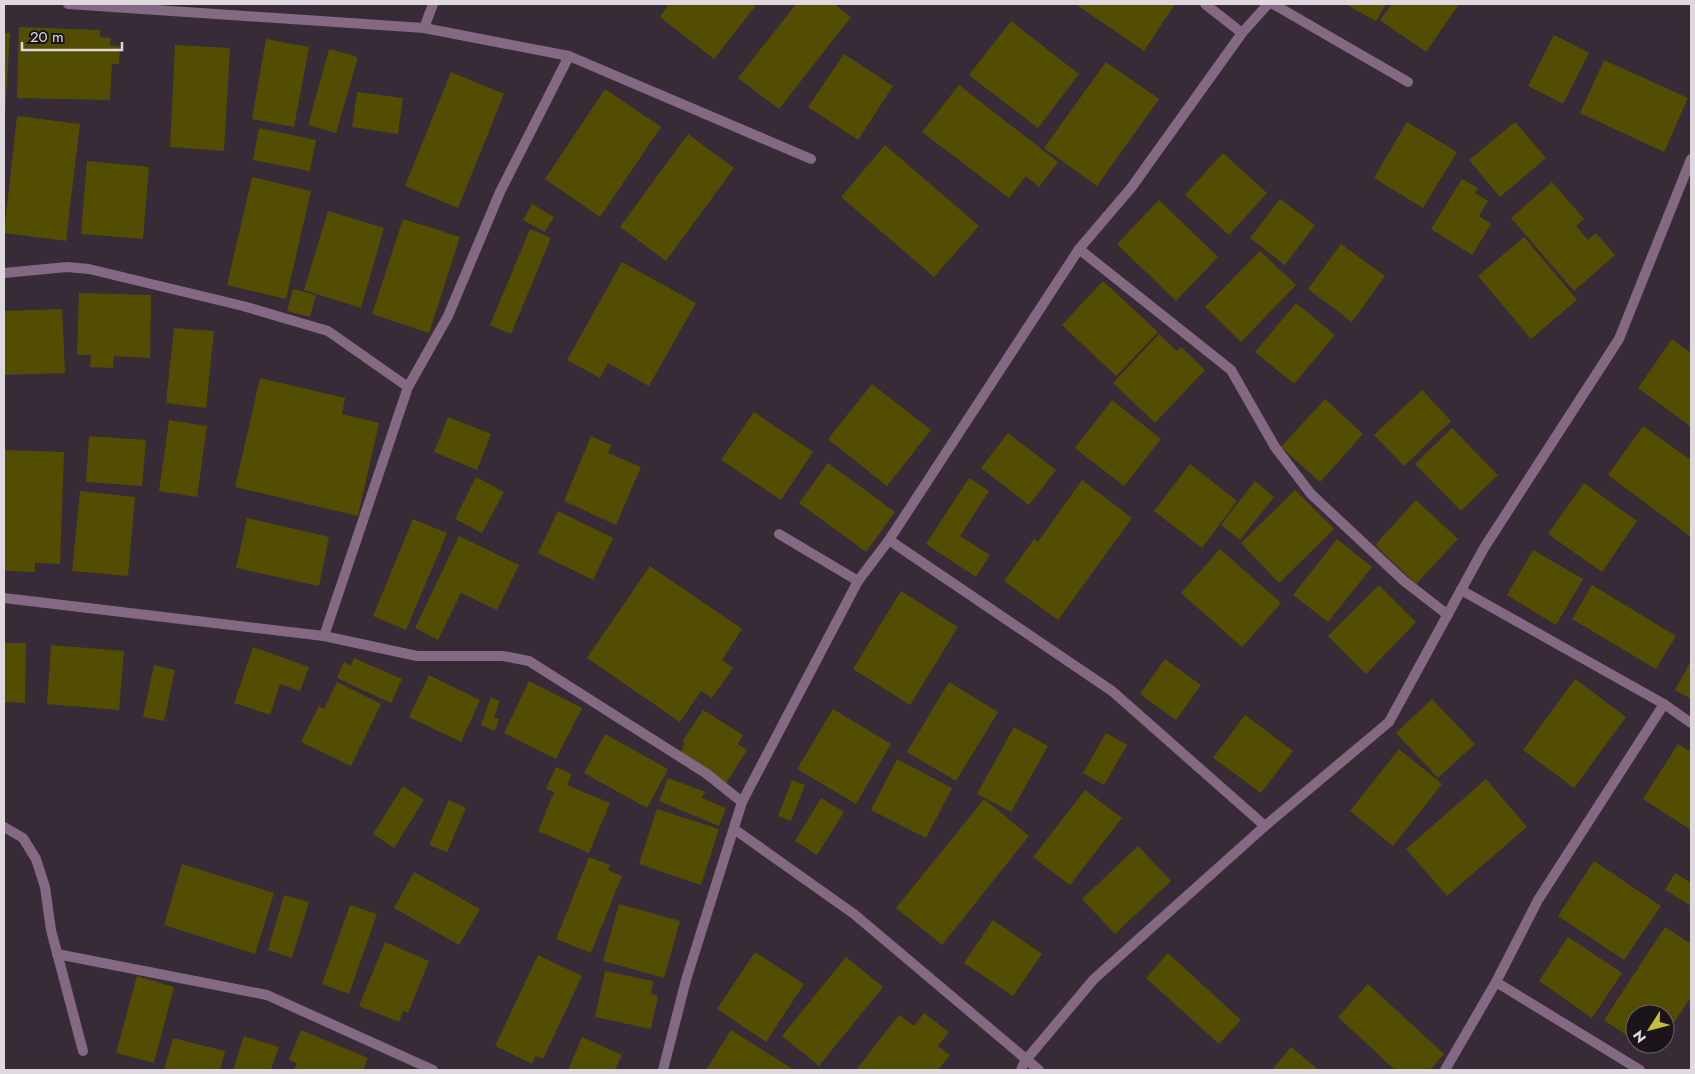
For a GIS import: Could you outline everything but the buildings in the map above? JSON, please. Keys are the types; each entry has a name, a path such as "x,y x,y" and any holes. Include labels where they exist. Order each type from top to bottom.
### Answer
{"street":[{"path":"68,4 424,28 569,56 811,159"},
{"path":"424,28 433,4"},
{"path":"1205,4 1242,33"},
{"path":"664,1070 686,980 742,802 858,581 888,540 1079,249 1157,154 1242,33 1268,4"},
{"path":"1273,4 1408,82"},
{"path":"324,636 408,387 448,316 500,192 569,56"},
{"path":"1023,1066 1094,979 1265,826 1389,722 1484,548 1619,339 1691,159"},
{"path":"1079,249 1231,370 1275,447 1311,494 1404,581 1448,615"},
{"path":"4,274 67,267 89,269 243,306 328,331 408,387"},
{"path":"779,534 858,581"},
{"path":"888,540 1112,691 1265,826"},
{"path":"1461,590 1664,704 1691,723"},
{"path":"4,598 324,636 417,656 503,656 529,660 707,774 742,802"},
{"path":"1445,1070 1496,982 1538,900 1664,704"},
{"path":"4,827 23,838 36,859 45,887 51,930 83,1051"},
{"path":"734,829 854,914 1023,1066 1039,1070"},
{"path":"57,954 267,995 433,1070"},
{"path":"1496,982 1640,1070"}]}
